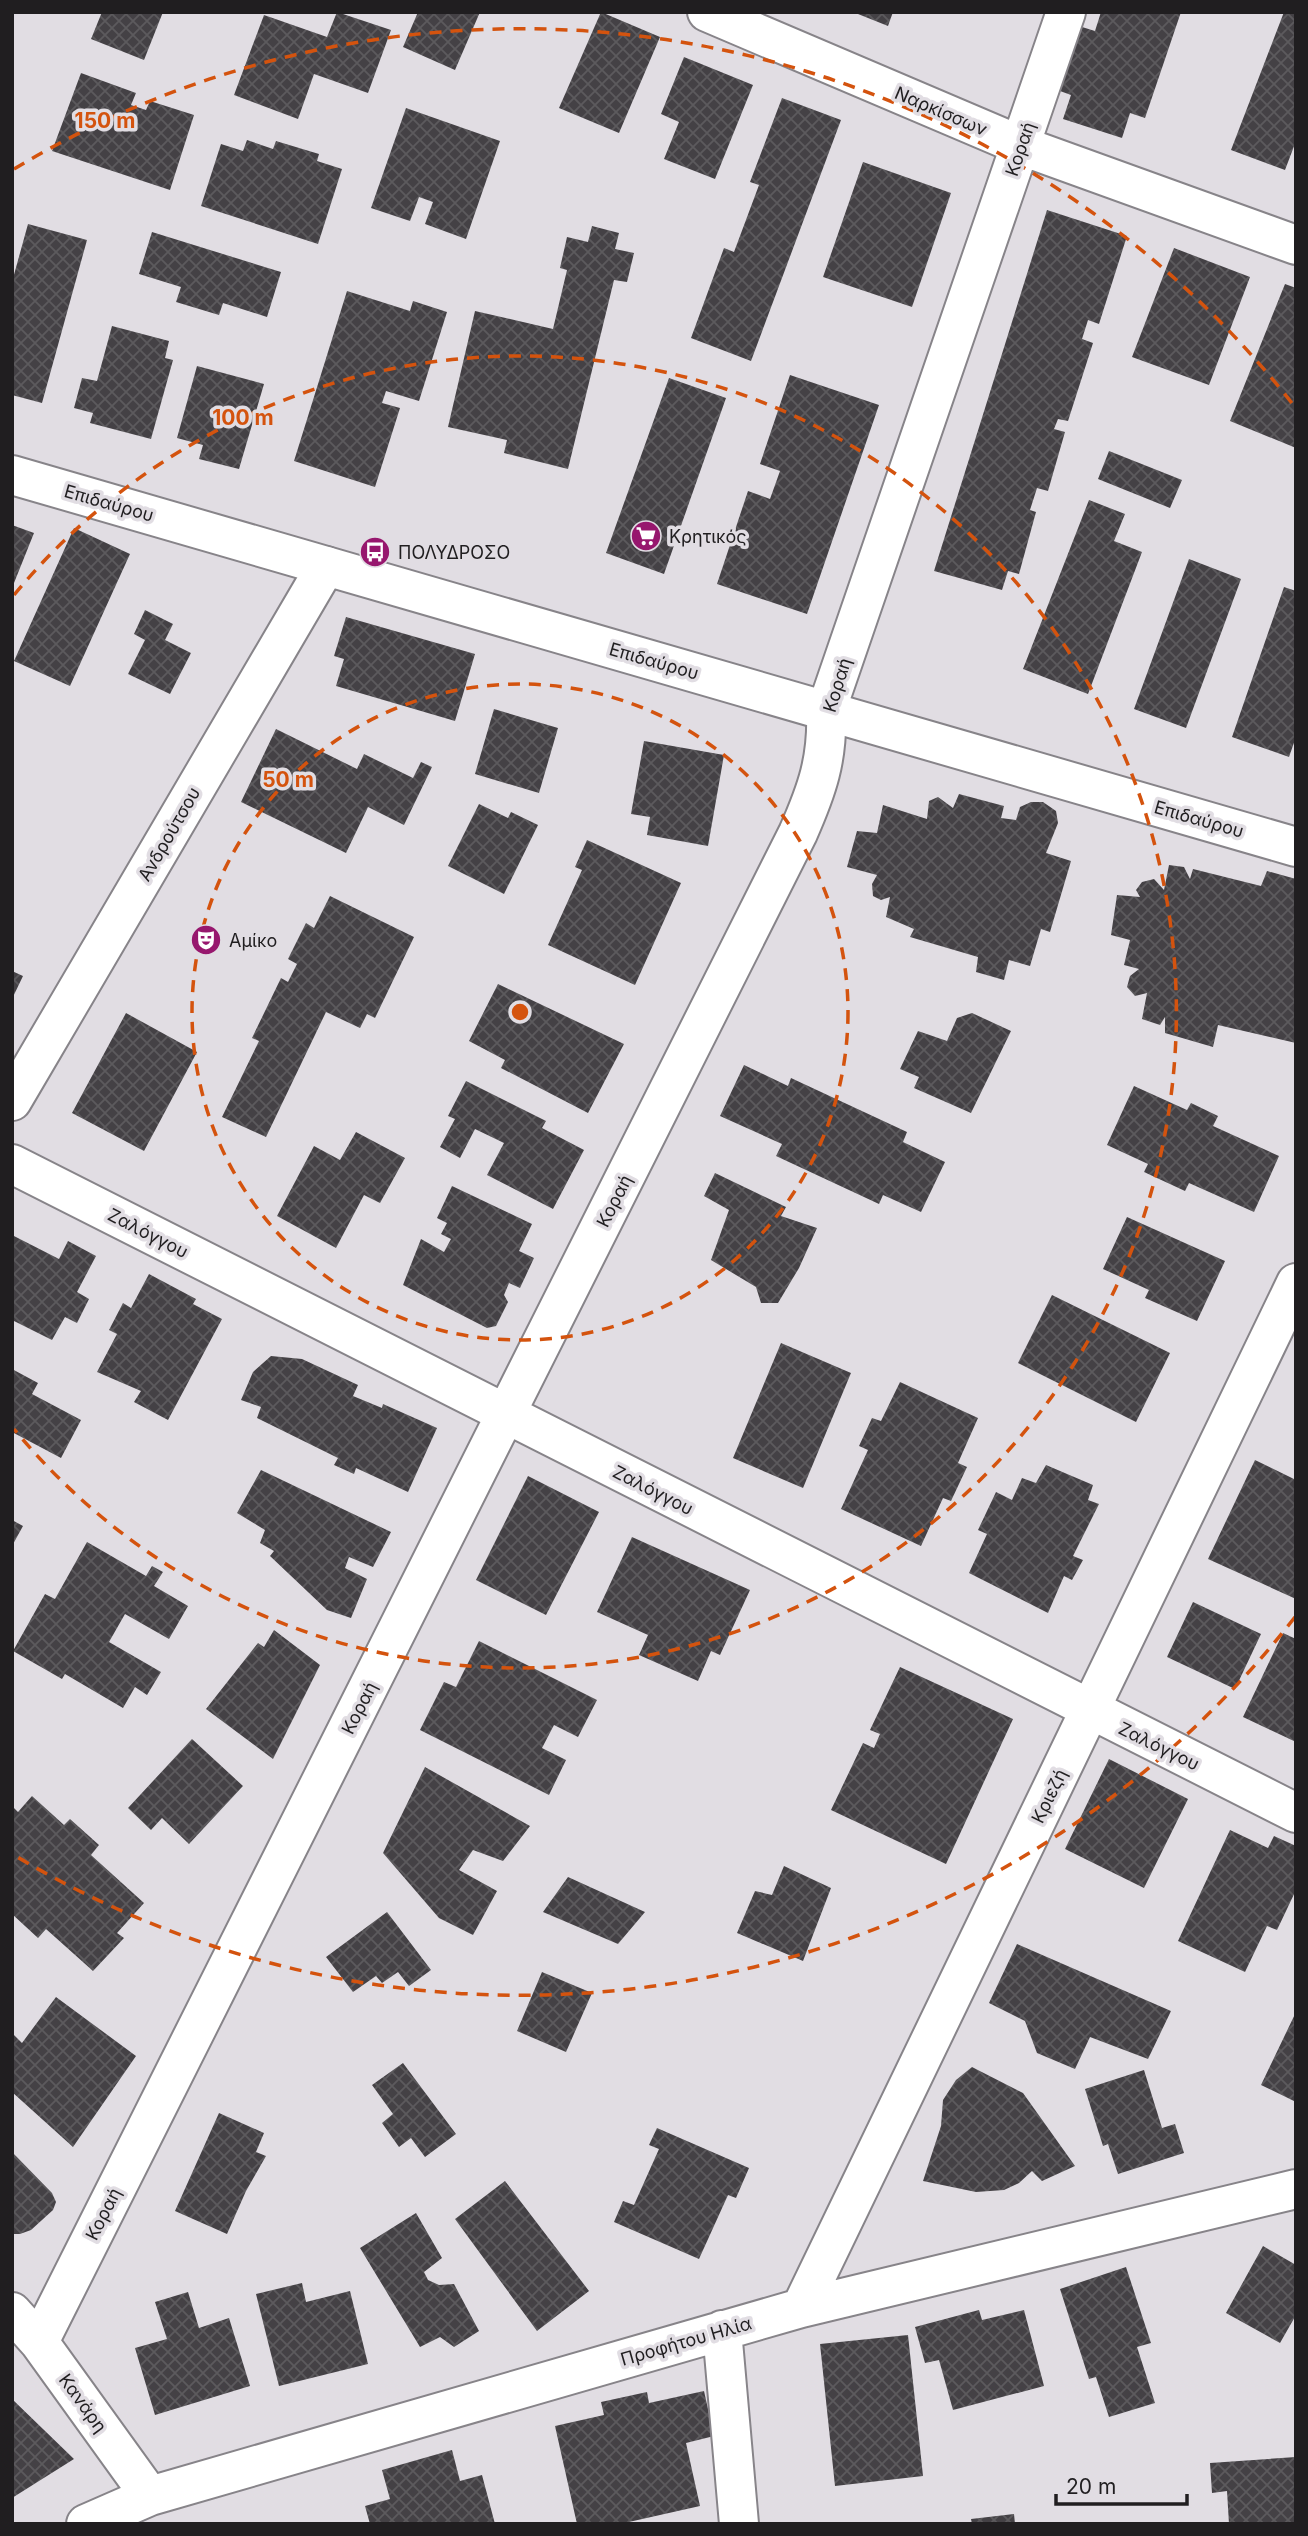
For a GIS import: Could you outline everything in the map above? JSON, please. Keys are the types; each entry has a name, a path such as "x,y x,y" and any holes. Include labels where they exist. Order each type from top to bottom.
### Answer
{"street":[{"name":"Ναρκίσσων","path":"708,12 1022,146 1296,245"},
{"name":"Κοραή","path":"38,2342 798,833 817,789 828,747 827,711 1066,12"},
{"name":"Επιδαύρου","path":"12,475 1296,847"},
{"name":"Ανδρούτσου","path":"12,1101 326,566"},
{"name":"Ζαλόγγου","path":"12,1164 1090,1712 1296,1813"},
{"name":"Κριεζή","path":"801,2308 1296,1283"},
{"name":"Προφήτου Ηλία","path":"86,2524 150,2496 801,2308 1296,2189"},
{"name":"Κανάρη","path":"12,2312 38,2342 150,2496"},
{"path":"722,2330 739,2524"}],"building":[{"path":"102,12 163,12 144,60 91,39"},
{"path":"337,12 391,30 368,93 314,74 298,119 234,95 264,15 327,37"},
{"path":"418,12 480,12 455,70 403,47"},
{"path":"601,12 660,37 619,133 559,108"},
{"path":"853,12 893,12 888,26"},
{"path":"1101,12 1181,12 1145,118 1130,113 1122,138 1063,119 1071,95 1060,91 1082,27 1095,31"},
{"path":"1284,12 1296,12 1296,141 1285,170 1231,150"},
{"path":"684,57 753,85 715,179 664,159 679,122 661,114"},
{"path":"81,73 136,93 131,105 146,110 150,101 194,115 170,190 52,151"},
{"path":"782,98 841,120 751,361 691,338 724,248 734,252 759,185 750,182"},
{"path":"406,108 500,141 466,239 425,224 433,202 419,197 410,221 371,208"},
{"path":"247,140 273,149 276,141 319,154 317,161 342,169 318,244 201,206 221,144 243,151"},
{"path":"863,162 951,193 912,307 823,277"},
{"path":"1047,210 1127,236 1099,324 1088,320 1082,339 1093,343 1068,421 1058,419 1054,429 1065,432 1048,491 1037,488 1030,510 1036,512 1019,574 1008,571 1002,590 934,571"},
{"path":"28,224 87,240 42,403 12,395 12,282"},
{"path":"592,226 619,233 615,249 634,253 627,282 614,280 568,469 504,453 507,440 448,427 475,311 553,329 567,270 560,268 567,237 588,242"},
{"path":"152,232 281,272 267,317 223,303 219,315 176,302 181,287 139,274"},
{"path":"1174,248 1250,277 1209,385 1132,357"},
{"path":"1285,284 1296,288 1296,448 1230,421"},
{"path":"347,291 410,311 413,301 447,312 419,401 386,391 382,403 400,408 375,487 294,461"},
{"path":"112,326 169,341 165,358 173,360 151,439 90,423 93,413 74,408 82,378 97,381"},
{"path":"197,366 264,384 239,469 199,459 203,445 177,438"},
{"path":"790,375 879,405 807,614 717,584 748,491 770,499 780,471 760,464"},
{"path":"669,378 726,398 664,574 606,553"},
{"path":"1109,451 1182,480 1170,508 1098,479"},
{"path":"1089,500 1125,514 1114,541 1142,552 1088,694 1023,669"},
{"path":"12,525 34,533 12,588"},
{"path":"74,528 130,554 70,686 14,661"},
{"path":"1189,559 1241,579 1186,728 1134,709"},
{"path":"1284,587 1296,591 1296,737 1289,757 1232,737"},
{"path":"145,610 173,624 165,640 191,653 170,694 128,674 145,640 134,634"},
{"path":"346,617 475,654 455,721 336,686 344,659 334,656"},
{"path":"494,709 558,728 539,793 475,774"},
{"path":"276,729 357,769 364,754 413,778 421,762 432,767 404,825 368,807 346,853 241,802"},
{"path":"644,741 724,755 708,846 647,835 650,817 631,814"},
{"path":"959,794 1004,806 1001,818 1016,820 1020,807 1031,802 1043,802 1056,811 1058,823 1046,853 1071,861 1050,932 1041,929 1030,966 1009,960 1004,980 976,972 978,957 910,937 914,929 886,917 890,897 881,900 873,896 872,884 877,875 847,867 857,831 877,833 883,805 927,819 929,801 938,797 953,808"},
{"path":"479,804 508,818 511,812 538,825 504,894 448,866"},
{"path":"587,840 681,883 635,985 548,945 582,870 575,867"},
{"path":"1169,865 1184,867 1190,879 1193,869 1261,886 1267,871 1296,879 1296,1043 1218,1025 1213,1047 1165,1033 1165,1017 1160,1025 1142,1019 1147,993 1135,996 1127,987 1130,976 1139,969 1124,965 1130,940 1111,935 1117,895 1140,897 1136,890 1142,882 1154,879 1164,890"},
{"path":"330,896 414,937 375,1018 367,1014 360,1028 326,1012 266,1137 222,1117 259,1041 252,1038 281,978 288,982 297,964 288,959 306,923 314,928"},
{"path":"12,971 23,976 12,999"},
{"path":"498,984 624,1044 588,1113 501,1068 505,1060 469,1041"},
{"path":"126,1013 197,1052 144,1151 72,1113"},
{"path":"972,1013 1011,1031 971,1113 914,1088 919,1077 900,1069 918,1031 947,1041 957,1018"},
{"path":"744,1065 788,1086 791,1078 907,1132 903,1142 945,1162 921,1212 883,1195 879,1204 776,1156 782,1144 720,1116"},
{"path":"466,1081 546,1121 542,1128 584,1150 553,1209 487,1175 504,1143 475,1129 460,1158 440,1147 455,1119 448,1116"},
{"path":"1134,1086 1187,1110 1191,1103 1218,1116 1213,1126 1279,1156 1254,1212 1189,1183 1185,1191 1144,1172 1148,1164 1107,1145"},
{"path":"356,1132 405,1158 380,1203 364,1195 336,1248 277,1216 314,1146 340,1160"},
{"path":"715,1173 786,1207 781,1216 817,1228 799,1268 778,1303 761,1303 756,1287 711,1260 729,1210 704,1196"},
{"path":"452,1186 532,1224 519,1251 534,1258 520,1288 509,1283 504,1295 508,1302 496,1326 487,1328 403,1285 421,1239 444,1252 451,1239 441,1234 447,1223 437,1218"},
{"path":"1127,1217 1225,1261 1197,1321 1145,1298 1149,1290 1103,1269"},
{"path":"12,1235 59,1259 68,1241 96,1256 77,1292 89,1299 77,1323 65,1317 52,1340 12,1320"},
{"path":"149,1274 196,1299 193,1304 222,1319 168,1420 134,1402 141,1391 97,1372 117,1334 109,1330 123,1303 131,1308"},
{"path":"1052,1295 1170,1353 1136,1422 1018,1363"},
{"path":"781,1343 851,1373 803,1488 733,1458"},
{"path":"271,1356 302,1359 358,1385 353,1396 382,1408 383,1404 437,1428 408,1492 356,1468 354,1474 334,1465 338,1458 257,1418 261,1407 241,1400 253,1372"},
{"path":"12,1369 38,1383 32,1394 81,1420 61,1458 12,1432"},
{"path":"900,1382 978,1418 958,1463 967,1467 951,1501 943,1498 921,1546 841,1509 868,1450 859,1446 872,1418 881,1421"},
{"path":"1255,1460 1296,1480 1296,1599 1208,1559"},
{"path":"1046,1465 1093,1485 1088,1500 1099,1504 1073,1556 1083,1560 1072,1580 1064,1576 1048,1613 969,1573 987,1534 978,1530 996,1492 1012,1500 1022,1478 1036,1483"},
{"path":"261,1470 391,1532 373,1567 349,1557 345,1568 367,1579 351,1618 327,1610 270,1556 274,1551 260,1543 265,1530 237,1513"},
{"path":"528,1476 599,1512 546,1615 476,1580"},
{"path":"12,1520 23,1526 12,1546"},
{"path":"632,1537 750,1590 720,1655 711,1651 698,1681 639,1655 648,1635 597,1612"},
{"path":"87,1542 146,1576 152,1566 163,1572 154,1586 188,1606 169,1639 125,1614 109,1642 161,1672 147,1695 135,1687 123,1708 65,1674 62,1679 13,1651 45,1594 55,1599"},
{"path":"1193,1602 1261,1634 1235,1689 1167,1657"},
{"path":"274,1630 320,1665 273,1759 206,1709 258,1643 264,1647"},
{"path":"1283,1633 1296,1639 1296,1742 1243,1717"},
{"path":"479,1641 597,1700 578,1737 554,1725 542,1748 566,1760 549,1795 420,1730 444,1682 456,1687"},
{"path":"900,1667 1013,1719 946,1864 831,1810 863,1743 874,1748 880,1734 870,1730"},
{"path":"192,1739 243,1786 189,1844 162,1818 151,1830 128,1808"},
{"path":"1109,1759 1188,1799 1144,1888 1065,1849"},
{"path":"425,1767 530,1826 503,1861 473,1850 459,1870 497,1891 473,1935 439,1918 383,1853"},
{"path":"32,1796 64,1825 70,1819 99,1845 91,1855 144,1903 117,1933 124,1938 93,1971 46,1929 38,1938 12,1914 12,1806 18,1812"},
{"path":"1230,1830 1268,1848 1274,1836 1296,1846 1296,1890 1277,1930 1267,1926 1245,1972 1178,1941"},
{"path":"784,1866 831,1888 803,1961 737,1933 755,1891 772,1895"},
{"path":"568,1877 645,1912 618,1944 543,1912"},
{"path":"387,1912 431,1970 409,1986 398,1972 382,1983 376,1976 353,1992 326,1957"},
{"path":"1017,1944 1171,2011 1148,2059 1090,2037 1075,2069 1037,2053 1025,2021 989,2003"},
{"path":"542,1972 592,1993 566,2052 517,2031"},
{"path":"56,1997 136,2056 73,2147 12,2092 12,2033 22,2043"},
{"path":"1296,2012 1296,2102 1261,2085"},
{"path":"403,2063 456,2134 425,2157 411,2138 399,2147 382,2123 393,2114 372,2085"},
{"path":"972,2067 1023,2093 1075,2166 1042,2181 1032,2171 1019,2183 1004,2190 976,2192 923,2181 941,2126 943,2100 956,2080"},
{"path":"1144,2070 1162,2128 1175,2124 1184,2153 1118,2174 1108,2144 1103,2146 1085,2089"},
{"path":"219,2113 264,2133 256,2152 266,2156 246,2191 227,2234 175,2211"},
{"path":"657,2128 749,2168 736,2198 728,2195 699,2259 614,2222 623,2201 634,2205 659,2149 649,2145"},
{"path":"12,2152 52,2193 56,2202 53,2210 31,2230 20,2234 12,2234"},
{"path":"505,2181 589,2291 537,2331 455,2219"},
{"path":"416,2213 442,2258 424,2272 428,2280 439,2285 454,2284 479,2331 454,2347 440,2337 420,2347 360,2248"},
{"path":"1263,2246 1296,2265 1296,2315 1280,2343 1226,2313"},
{"path":"1126,2267 1151,2343 1137,2347 1155,2403 1109,2417 1096,2377 1089,2379 1060,2289"},
{"path":"302,2283 306,2302 350,2291 368,2364 279,2386 256,2294"},
{"path":"188,2292 199,2328 229,2318 250,2386 155,2415 135,2348 167,2339 155,2302"},
{"path":"979,2310 982,2320 1024,2310 1044,2386 953,2410 939,2360 925,2363 915,2327"},
{"path":"908,2335 923,2476 835,2486 820,2344"},
{"path":"704,2391 714,2436 686,2443 700,2506 620,2524 577,2524 555,2426 604,2415 601,2402 647,2392 649,2403"},
{"path":"12,2399 74,2459 12,2498"},
{"path":"452,2450 460,2481 482,2475 495,2524 370,2524 365,2506 390,2499 382,2470"},
{"path":"1296,2457 1296,2524 1229,2524 1227,2491 1212,2493 1210,2463"},
{"path":"1014,2514 1015,2524 972,2524 971,2519"}],"place":[{"name":"Κρητικός","path":"646,536"},
{"name":"ΠΟΛΥΔΡΟΣΟ","path":"375,552"},
{"name":"Αμίκο","path":"206,940"}]}
